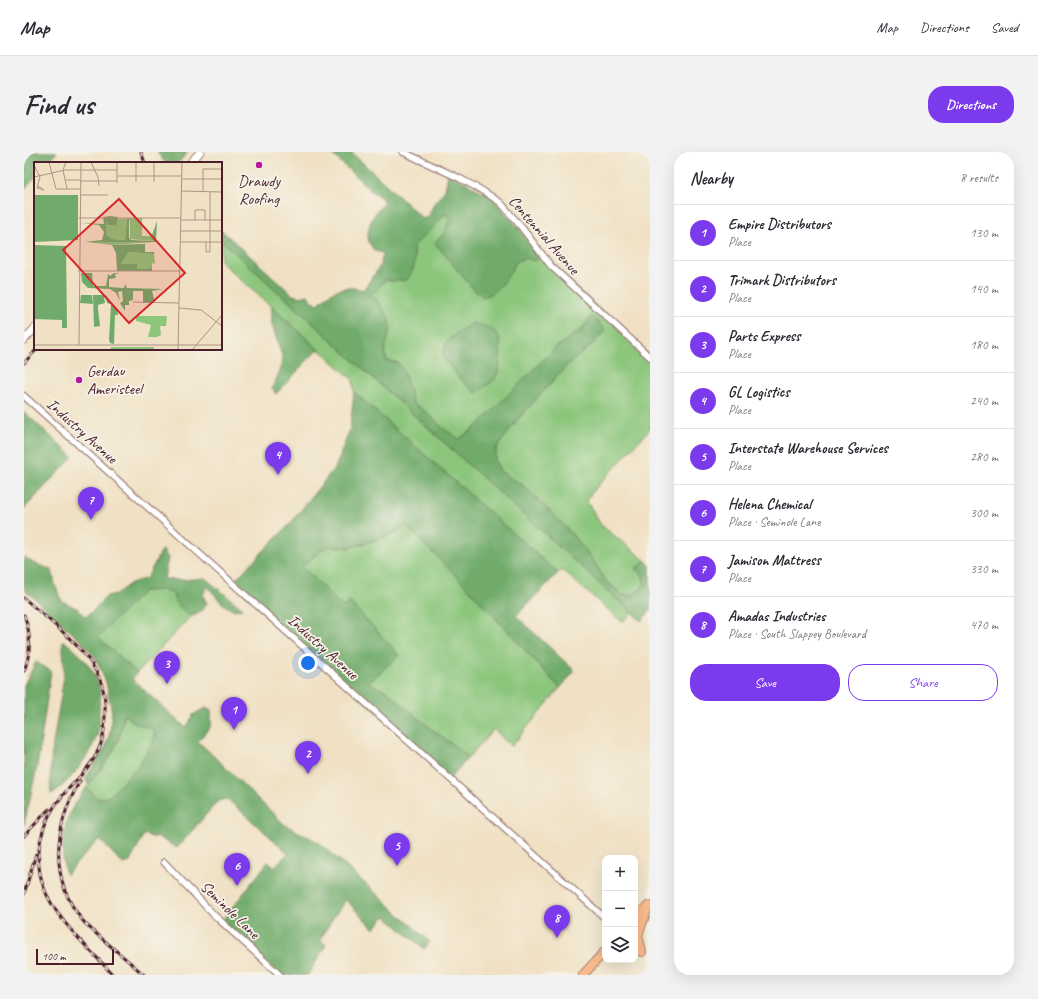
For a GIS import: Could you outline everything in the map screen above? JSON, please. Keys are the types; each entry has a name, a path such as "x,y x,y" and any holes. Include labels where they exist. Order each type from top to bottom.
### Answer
{"main road":[{"path":"638,916 649,904"},
{"path":"638,951 642,952 638,935 649,904"},
{"path":"583,975 602,955"}],"street":[{"path":"191,162 200,152"},
{"name":"Centennial Avenue","path":"403,152 459,178 501,203 513,216 556,272 650,357"},
{"path":"24,340 34,329"},
{"name":"Industry Avenue","path":"24,396 602,915"},
{"name":"Seminole Lane","path":"164,862 214,915 280,975"}],"green space":[{"path":"24,152 57,152 48,162 34,162 34,178 24,190"},
{"path":"157,152 188,152 179,162 164,162"},
{"path":"330,152 351,152 423,219 428,216 435,202 445,190 448,173 492,197 540,253 534,261 525,258 517,261 499,288 495,292 483,297 475,291 435,243 443,234 450,220 445,213 413,247 414,264 407,280 386,280 372,294 389,318 390,330 385,348 386,360 398,363 403,369 413,403 426,412 444,429 459,439 476,427 555,348 582,329 592,316 605,330 594,343 565,367 517,420 496,449 495,461 500,471 523,485 563,524 587,552 606,581 622,595 630,596 639,591 645,584 642,574 635,569 646,561 650,565 650,611 641,621 222,241 222,231 293,295 300,297 308,295 311,301 318,304 333,292 343,288 363,290 381,264 383,253 374,251 369,243 369,226 377,211 384,204 382,198 370,190"},
{"path":"445,213 451,220 443,234 435,243 475,291 501,286 517,261 541,253 650,357 650,429 591,493 587,501 601,525 646,561 635,569 642,574 645,583 639,591 630,596 623,595 606,581 587,552 563,524 523,485 500,471 495,461 496,449 517,420 565,367 594,343 591,316 582,329 555,348 476,427 459,439 444,429 426,412 413,403 409,393 407,381 398,363 386,360 385,348 390,330 372,294 386,280 394,281 413,270 415,259 413,247"},
{"path":"222,241 632,613 622,622 562,570 558,573 354,392 353,380 222,263"},
{"path":"271,306 318,349 276,394 272,388 281,369 282,356 271,322"},
{"path":"473,323 493,330 499,338 500,344 500,359 497,375 492,382 476,393 459,378 442,356 446,342 459,331"},
{"path":"354,392 558,573 516,616 575,671 560,688 466,586 406,526 364,544 346,547 327,546 302,566 343,607 350,602 399,655 368,683 387,691 424,723 469,757 450,778 232,583 290,524 336,466 350,429"},
{"path":"24,412 73,457 24,509"},
{"path":"406,526 466,586 560,688 511,747 494,729 469,757 424,723 387,691 368,683 399,655 350,602 343,607 301,567 327,546 348,548 390,535"},
{"path":"162,549 168,558 164,579 181,580 205,578 243,609 232,610 222,603 207,586 203,595 207,604 198,614 190,617 176,603 172,592 160,590 144,591 98,637 137,673 132,679 186,728 193,715 205,708 211,710 211,726 198,741 285,825 320,843 430,942 424,949 385,916 374,929 346,900 320,940 326,945 308,975 280,975 221,922 268,862 274,867 288,853 233,804 225,799 218,801 177,848 160,838 144,834 130,862 123,864 99,839 66,875 63,840 68,818 78,798 86,788 98,799 109,797 138,766 155,737 153,729 137,724 124,715 119,736 112,752 88,784 85,779 105,748 110,732 112,712 106,682 96,658 83,643 24,589 24,556 33,563 52,570 55,585 62,601 78,609 86,617 107,596 116,594 131,583 147,578"},
{"path":"160,590 172,592 176,603 190,617 137,673 97,637 144,591"},
{"path":"63,640 84,660 91,669 98,683 100,693 99,726 97,736 81,765 66,782 51,794 50,779 52,749 64,674"},
{"path":"36,662 51,671 37,767 24,825 24,685"},
{"path":"124,714 137,724 153,729 155,737 138,766 109,797 98,799 86,788 110,757 120,736"}],"railway":[{"path":"141,152 145,162"},
{"path":"24,363 36,350"},
{"path":"24,598 61,630 86,656 99,677 103,688 105,699 105,717 104,734 101,744 89,766 63,795 49,816 41,839 39,863 40,876 44,888 56,911 74,934 113,975"},
{"path":"24,615 29,636 29,650 24,671"},
{"path":"80,781 71,798 60,834 60,870 64,888 72,905 83,921 144,975"},
{"path":"24,836 49,809"},
{"path":"24,894 36,854"}],"place":[{"name":"Drawdy Roofing","path":"259,165"},
{"name":"Gerdau Ameristeel","path":"79,380"},
{"name":"GL Logistics","path":"278,475"},
{"name":"Jamison Mattress","path":"91,520"},
{"name":"Parts Express","path":"167,684"},
{"name":"Empire Distributors","path":"234,730"},
{"name":"Trimark Distributors","path":"308,774"},
{"name":"Interstate Warehouse Services","path":"397,866"},
{"name":"Helena Chemical","path":"237,886"},
{"name":"Amadas Industries","path":"557,938"}]}
